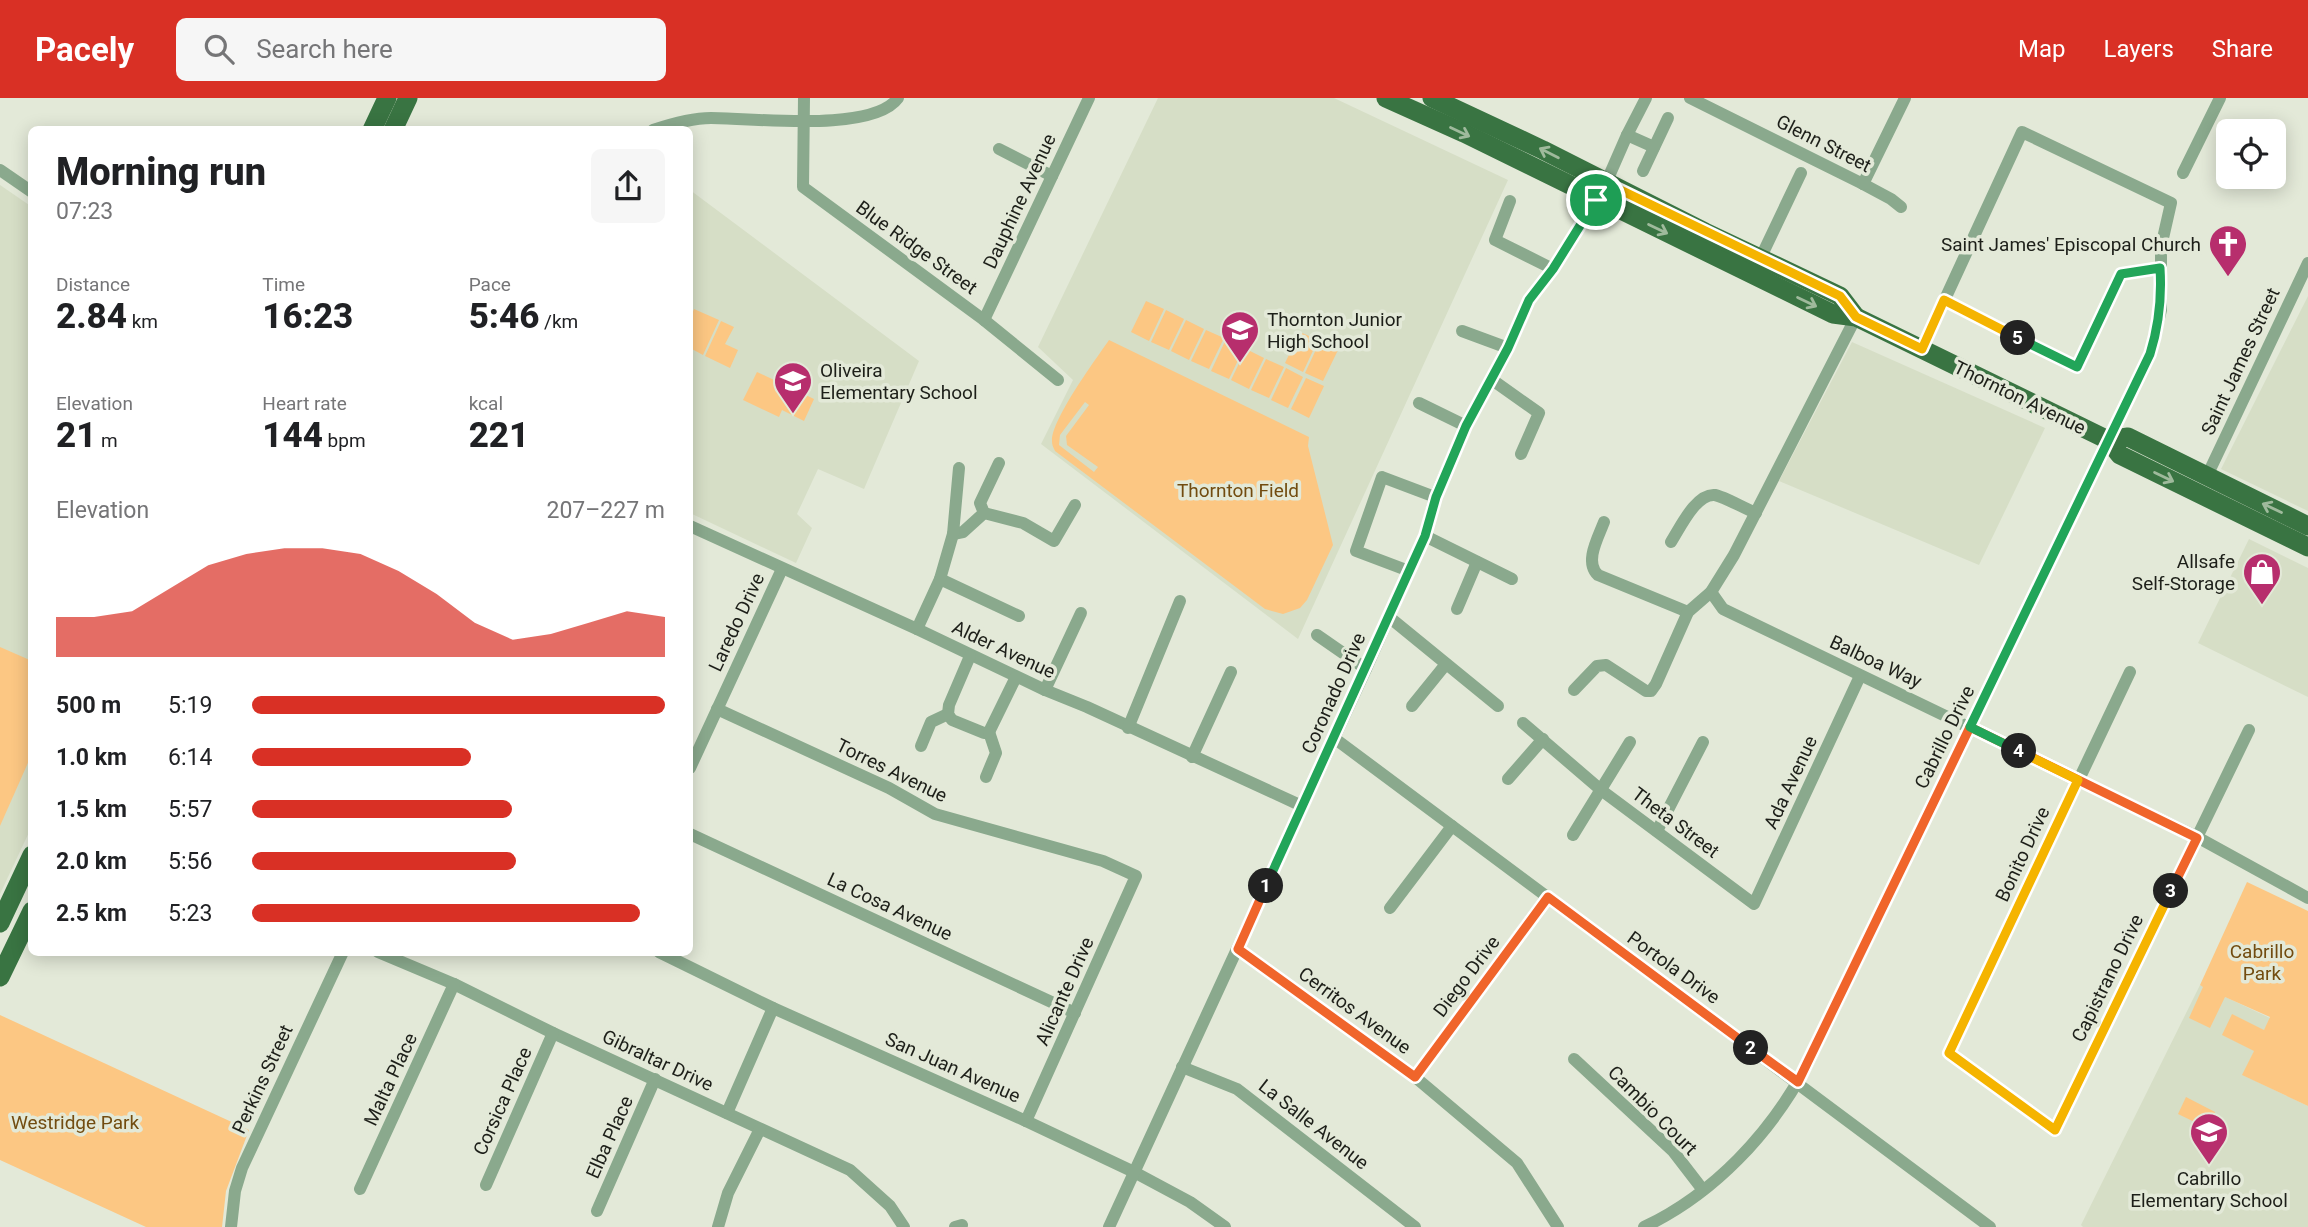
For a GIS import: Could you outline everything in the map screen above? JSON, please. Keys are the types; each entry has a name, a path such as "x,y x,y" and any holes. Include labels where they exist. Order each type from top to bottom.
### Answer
{"main road":[{"path":"374,126 387,98"},
{"path":"395,126 408,98"},
{"name":"Thornton Avenue","path":"1386,98 1761,257 1840,296 1856,317"},
{"name":"Thornton Avenue","path":"1432,98 1543,150 1601,191 1833,314 1856,317 2108,440 2120,455 2308,547"},
{"name":"Thornton Avenue","path":"2108,440 2127,437 2308,526"},
{"path":"0,923 28,864"},
{"path":"0,977 28,919"}],"street":[{"path":"804,98 804,121"},
{"path":"664,126 708,118 838,121 892,106 898,98"},
{"name":"Dauphine Avenue","path":"984,320 1088,98"},
{"name":"Coronado Drive","path":"1108,1227 1366,669 1425,536 1436,497 1466,426 1508,348 1529,300 1553,269 1601,191 1646,98"},
{"name":"Glenn Street","path":"1690,98 1863,184 1901,207"},
{"path":"1863,184 1905,98"},
{"path":"2183,173 2220,98"},
{"path":"1643,171 1668,118"},
{"name":"Blue Ridge Street","path":"804,121 803,187 984,320 1058,380"},
{"name":"Cabrillo Drive","path":"1644,1227 1703,1190 1749,1147 1788,1099 1798,1082 2150,354 2161,310 2161,247 2171,203 2022,132 1944,300"},
{"path":"1627,135 1654,147"},
{"path":"999,149 1052,176"},
{"path":"0,170 28,189"},
{"path":"1761,257 1801,173"},
{"path":"1510,201 1495,240 1553,269"},
{"name":"Saint James Street","path":"2207,476 2308,263"},
{"path":"1922,349 1944,300 2077,367 2121,274 2160,268"},
{"path":"1574,690 1597,666 1606,665 1646,691 1651,691 1688,612 1711,592 1734,555 1856,317"},
{"path":"1462,331 1508,348"},
{"path":"1491,379 1539,413 1521,454"},
{"path":"1419,403 1466,426"},
{"path":"984,513 980,503 999,463"},
{"path":"917,629 940,579 953,534 959,468"},
{"path":"1409,571 1356,551 1382,477 1436,497"},
{"path":"1671,542 1696,503 1706,497 1715,495 1756,513"},
{"path":"984,513 1023,523 1054,541 1075,505"},
{"path":"953,534 963,532 984,513"},
{"path":"1604,522 1591,563 1593,570 1598,575 1688,612"},
{"name":"Alder Avenue","path":"693,527 917,629 1045,691 1087,707 1303,806"},
{"path":"1425,536 1512,579"},
{"path":"1457,609 1477,562"},
{"name":"Laredo Drive","path":"693,761 782,569"},
{"path":"940,579 1019,616"},
{"name":"Balboa Way","path":"1711,592 1723,609 2197,838 2308,898"},
{"path":"1128,727 1180,601"},
{"path":"1045,691 1082,613"},
{"path":"1389,617 1498,706"},
{"path":"1317,635 1366,669"},
{"path":"970,656 949,705 948,714 952,720 984,733 989,732"},
{"path":"1412,706 1446,664"},
{"path":"1192,757 1231,672"},
{"name":"Bonito Drive","path":"2055,1130 1949,1053 2130,672"},
{"name":"Ada Avenue","path":"1754,904 1860,676"},
{"path":"986,777 996,753 989,732 1016,677"},
{"name":"Torres Avenue","path":"717,709 889,788 935,814 1103,861 1136,876"},
{"path":"921,746 931,722 948,714"},
{"name":"Theta Street","path":"1522,723 1601,790 1754,904"},
{"name":"Capistrano Drive","path":"2055,1130 2249,730"},
{"name":"Portola Drive","path":"1334,738 1990,1227"},
{"path":"1508,779 1543,739"},
{"path":"1573,835 1630,742"},
{"path":"1657,831 1703,742"},
{"path":"1390,908 1452,826"},
{"name":"La Cosa Avenue","path":"693,835 1075,1013"},
{"name":"Alicante Drive","path":"1026,1121 1136,876"},
{"name":"Diego Drive","path":"1415,1077 1548,897"},
{"name":"Cerritos Avenue","path":"1238,949 1415,1077 1517,1163 1558,1227"},
{"name":"Perkins Street","path":"231,1227 235,1191 242,1168 341,956"},
{"name":"Gibraltar Drive","path":"388,956 454,984 553,1033 850,1170 890,1206 904,1227"},
{"name":"San Juan Avenue","path":"667,956 773,1008 1134,1172 1190,1202 1225,1227"},
{"name":"Malta Place","path":"360,1189 454,984"},
{"path":"727,1112 773,1008"},
{"name":"Corsica Place","path":"486,1185 553,1033"},
{"name":"Cambio Court","path":"1574,1059 1673,1151 1703,1190"},
{"name":"La Salle Avenue","path":"1182,1067 1237,1089 1415,1227"},
{"name":"Elba Place","path":"597,1211 655,1079"},
{"path":"718,1227 728,1193 760,1129"}],"shaded area":[{"name":"Thornton Junior High School","path":"1158,98 1334,98 1508,180 1298,639 1041,444 1073,380 1038,347"},
{"path":"0,185 28,204 28,834 0,894"},
{"name":"Oliveira Elementary School","path":"693,192 919,361 864,489 818,469 797,514 812,528 796,563 693,514"},
{"path":"2308,296 2308,511 2221,469"},
{"path":"1852,342 2045,428 1979,565 1779,481"},
{"name":"Allsafe Self-Storage","path":"2249,539 2308,568 2308,697 2198,643"},
{"name":"Cabrillo Elementary School","path":"2200,985 2270,1018 2243,1075 2308,1106 2308,1227 2083,1227 2081,1225"}],"green space":[{"path":"1146,301 1164,309 1149,341 1131,332"},
{"path":"694,309 719,320 703,355 693,350"},
{"path":"1166,310 1184,319 1169,350 1151,342"},
{"path":"1186,320 1204,329 1189,360 1171,351"},
{"path":"721,321 734,327 725,344 738,350 730,368 705,356"},
{"path":"1206,330 1224,338 1209,369 1191,361"},
{"path":"1300,332 1318,340 1303,372 1285,363"},
{"path":"1226,339 1244,348 1229,379 1211,371"},
{"name":"Thornton Field","path":"1109,340 1309,437 1308,446 1333,545 1307,600 1300,608 1283,614 1265,609 1055,451 1052,441 1059,419","holes":["1085,402 1089,405 1066,436 1067,445 1098,467 1094,472 1059,445 1060,435"]},
{"path":"1320,341 1338,350 1323,381 1305,373"},
{"path":"1246,349 1264,358 1249,389 1231,380"},
{"path":"1266,359 1284,367 1269,398 1251,390"},
{"path":"1286,368 1303,377 1288,408 1271,400"},
{"path":"757,372 814,399 804,421 782,410 779,417 743,400"},
{"path":"1306,378 1324,386 1309,418 1291,409"},
{"path":"0,647 28,659 28,763 0,826"},
{"name":"Cabrillo Park","path":"2247,882 2308,911 2308,1106 2242,1075 2254,1051 2222,1035 2232,1014 2264,1030 2270,1017 2225,997 2210,1028 2189,1018 2203,987 2200,985"},
{"name":"Westridge Park","path":"0,1015 249,1130 226,1191 222,1227 146,1227 0,1160"},
{"path":"2186,1097 2215,1112 2207,1128 2178,1114"}],"place":[{"name":"Saint James' Episcopal Church","path":"2228,278"},
{"name":"Thornton Junior High School","path":"1240,364"},
{"name":"Oliveira Elementary School","path":"793,415"},
{"name":"Allsafe Self-Storage","path":"2262,606"},
{"name":"Cabrillo Elementary School","path":"2209,1166"}],"route":[{"path":"1596,200 1553,269 1529,300 1508,348 1466,426 1436,497 1425,536 1238,949 1415,1077 1548,897 1798,1082 1970,727 2197,838 2055,1130 1949,1053 2078,780 1970,727 2150,354 2161,310 2160,268 2121,274 2077,367 1944,300 1922,349 1856,317 1840,296 1606,183 1596,200"}]}
